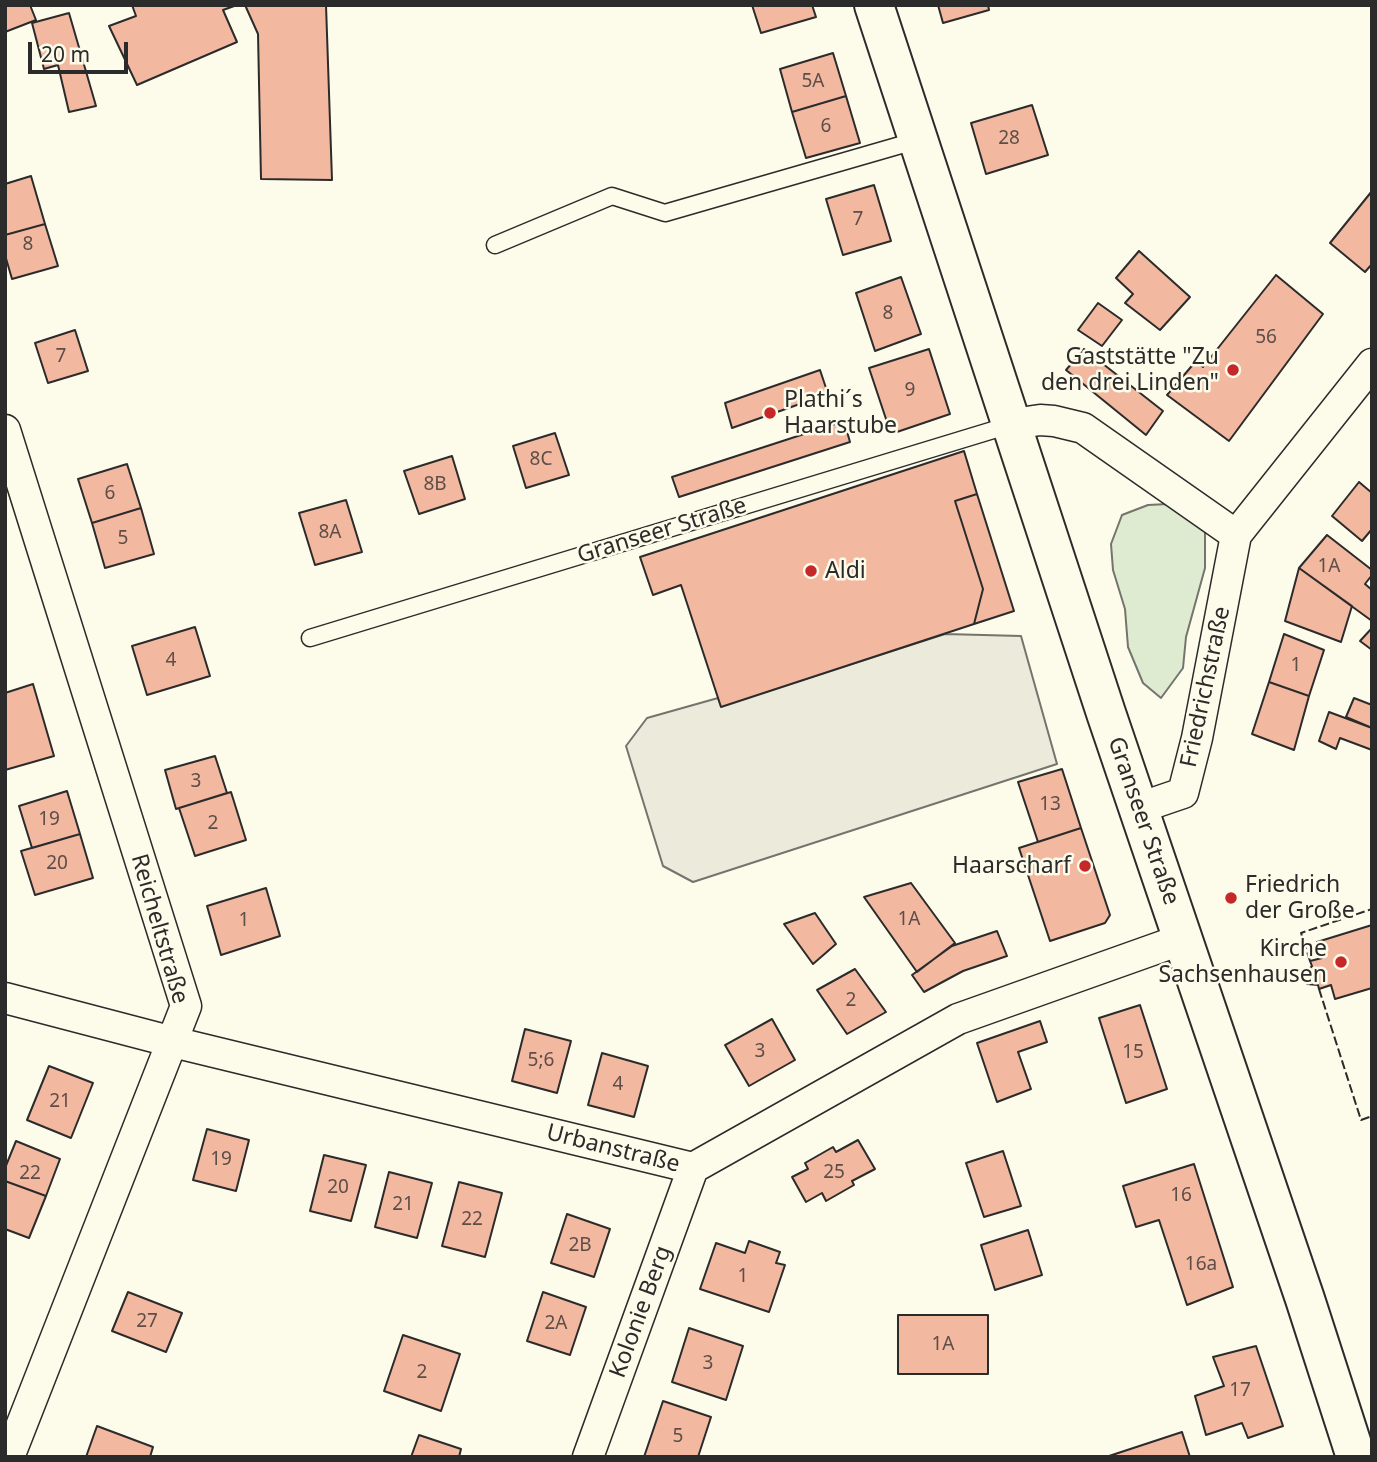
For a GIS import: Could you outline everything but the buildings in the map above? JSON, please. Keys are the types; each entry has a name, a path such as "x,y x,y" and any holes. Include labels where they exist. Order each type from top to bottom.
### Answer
{"main road":[{"name":"Granseer Straße","path":"874,5 1356,1457"}],"street":[{"name":"Friedrichstraße","path":"1139,808 1183,793 1199,726 1236,535 1372,364"},
{"path":"1013,424 1040,420 1083,428 1236,535"},
{"name":"Reicheltstraße","path":"5,430 186,1006 9,1457"},
{"name":"Urbanstraße","path":"5,998 173,1042 693,1168 958,1018 1183,939"},
{"name":"Kolonie Berg","path":"588,1457 693,1168"}],"lane":[{"path":"495,245 612,196 665,213 919,140"},
{"name":"Granseer Straße","path":"310,638 1013,424"}],"green space":[{"path":"1168,504 1205,531 1205,568 1186,637 1183,668 1161,698 1143,683 1128,647 1125,609 1113,570 1111,544 1122,515 1148,505"}],"shaded area":[{"path":"945,634 1021,636 1057,764 693,882 663,866 626,746 647,718 718,698 721,706"}],"fence":[{"path":"1310,961 1301,933 1372,909"},
{"path":"1319,989 1361,1120 1372,1116"}],"place":[{"name":"Gaststätte \"Zu den drei Linden\"","path":"1233,370"},
{"name":"Plathi´s Haarstube","path":"770,413"},
{"name":"Aldi","path":"811,571"},
{"name":"Haarscharf","path":"1085,866"},
{"name":"Friedrich der Große","path":"1231,898"},
{"name":"Kirche Sachsenhausen","path":"1341,962"}]}
